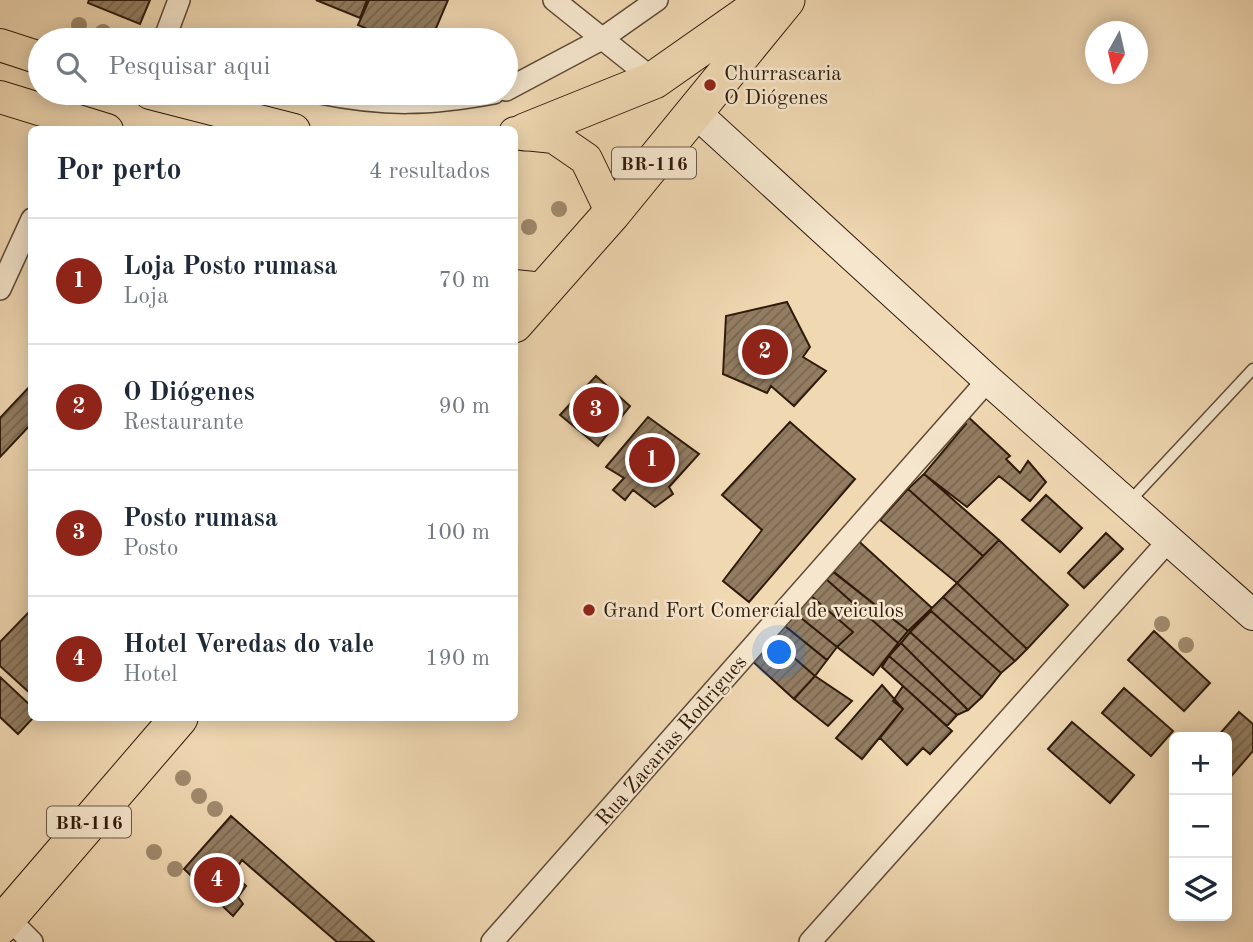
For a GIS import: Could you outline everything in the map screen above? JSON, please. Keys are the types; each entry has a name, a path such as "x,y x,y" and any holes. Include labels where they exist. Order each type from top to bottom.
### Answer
{"highway":[{"path":"520,132 654,80 768,0"},
{"name":"BR-116","path":"518,314 529,288 612,213 786,0"},
{"name":"BR-116","path":"10,924 177,721"}],"main road":[{"path":"0,46 28,54"},
{"path":"0,97 83,126"},
{"path":"197,105 280,126"},
{"path":"520,132 554,137 586,159 612,213"}],"street":[{"path":"169,28 180,0"},
{"path":"554,0 600,40 654,80"},
{"path":"518,84 600,40 657,0"},
{"path":"695,112 988,380 1253,615"},
{"path":"0,289 28,228"},
{"name":"Rua Zacarias Rodrigues","path":"492,942 988,380"},
{"path":"810,942 1170,539"}],"lane":[{"path":"1128,503 1253,369"}],"building":[{"path":"89,0 150,0 140,24 88,3"},
{"path":"316,0 367,0 360,18"},
{"path":"369,0 448,0 436,28 365,28 358,25"},
{"path":"787,302 810,347 803,357 826,371 794,406 771,386 767,393 723,374 726,316"},
{"path":"596,376 630,406 598,446 560,415"},
{"path":"28,388 28,427 0,457 0,418"},
{"path":"965,414 1010,456 1006,459 1020,473 1028,461 1046,482 1030,501 999,476 967,507 924,474 966,424 961,419"},
{"path":"648,417 699,454 669,487 673,494 655,507 633,490 625,500 613,490 624,478 606,467"},
{"path":"790,422 855,479 749,602 723,581 762,530 722,495"},
{"path":"924,474 999,540 983,556 908,489"},
{"path":"908,489 983,556 957,583 880,520"},
{"path":"1046,495 1082,528 1060,552 1022,520"},
{"path":"1106,533 1123,549 1084,588 1068,573"},
{"path":"853,536 932,608 908,631 827,567"},
{"path":"999,540 1068,605 1027,649 957,583"},
{"path":"834,572 908,631 898,643 826,579"},
{"path":"826,579 898,643 873,675 837,647 853,632 809,594"},
{"path":"957,583 1027,649 1015,661 943,597"},
{"path":"809,594 853,632 837,647 790,609"},
{"path":"943,597 1015,661 1001,673 930,610"},
{"path":"790,609 837,647 827,660 780,622"},
{"path":"931,611 1001,673 982,697 910,632"},
{"path":"28,613 28,691 0,666 0,642"},
{"path":"780,622 827,660 815,676 769,636"},
{"path":"1154,631 1210,683 1184,711 1128,660"},
{"path":"910,632 982,697 968,710 901,643"},
{"path":"769,636 815,676 794,699 750,659"},
{"path":"901,643 968,710 957,715 889,656"},
{"path":"889,656 957,715 947,726 882,667"},
{"path":"815,676 852,701 828,726 794,699"},
{"path":"0,677 28,703 28,721 30,721 18,734 0,717"},
{"path":"882,685 903,709 862,759 836,738"},
{"path":"903,686 952,731 930,754 923,748 907,765 880,738 903,709 893,701"},
{"path":"1124,688 1173,731 1169,732 1169,736 1151,756 1102,713"},
{"path":"1239,712 1253,724 1253,751 1232,775 1232,732 1221,732"},
{"path":"1072,722 1134,775 1110,803 1048,749"},
{"path":"231,816 374,942 337,942 242,860 233,874 246,886 238,897 243,904 233,916 184,869"}],"place":[{"name":"Churrascaria O Diógenes","path":"710,85"},
{"name":"O Diógenes","path":"765,352"},
{"name":"Posto rumasa","path":"596,410"},
{"name":"Loja Posto rumasa","path":"652,460"},
{"name":"Grand Fort Comercial de veiculos","path":"589,610"},
{"name":"Hotel Veredas do vale","path":"217,880"}]}
